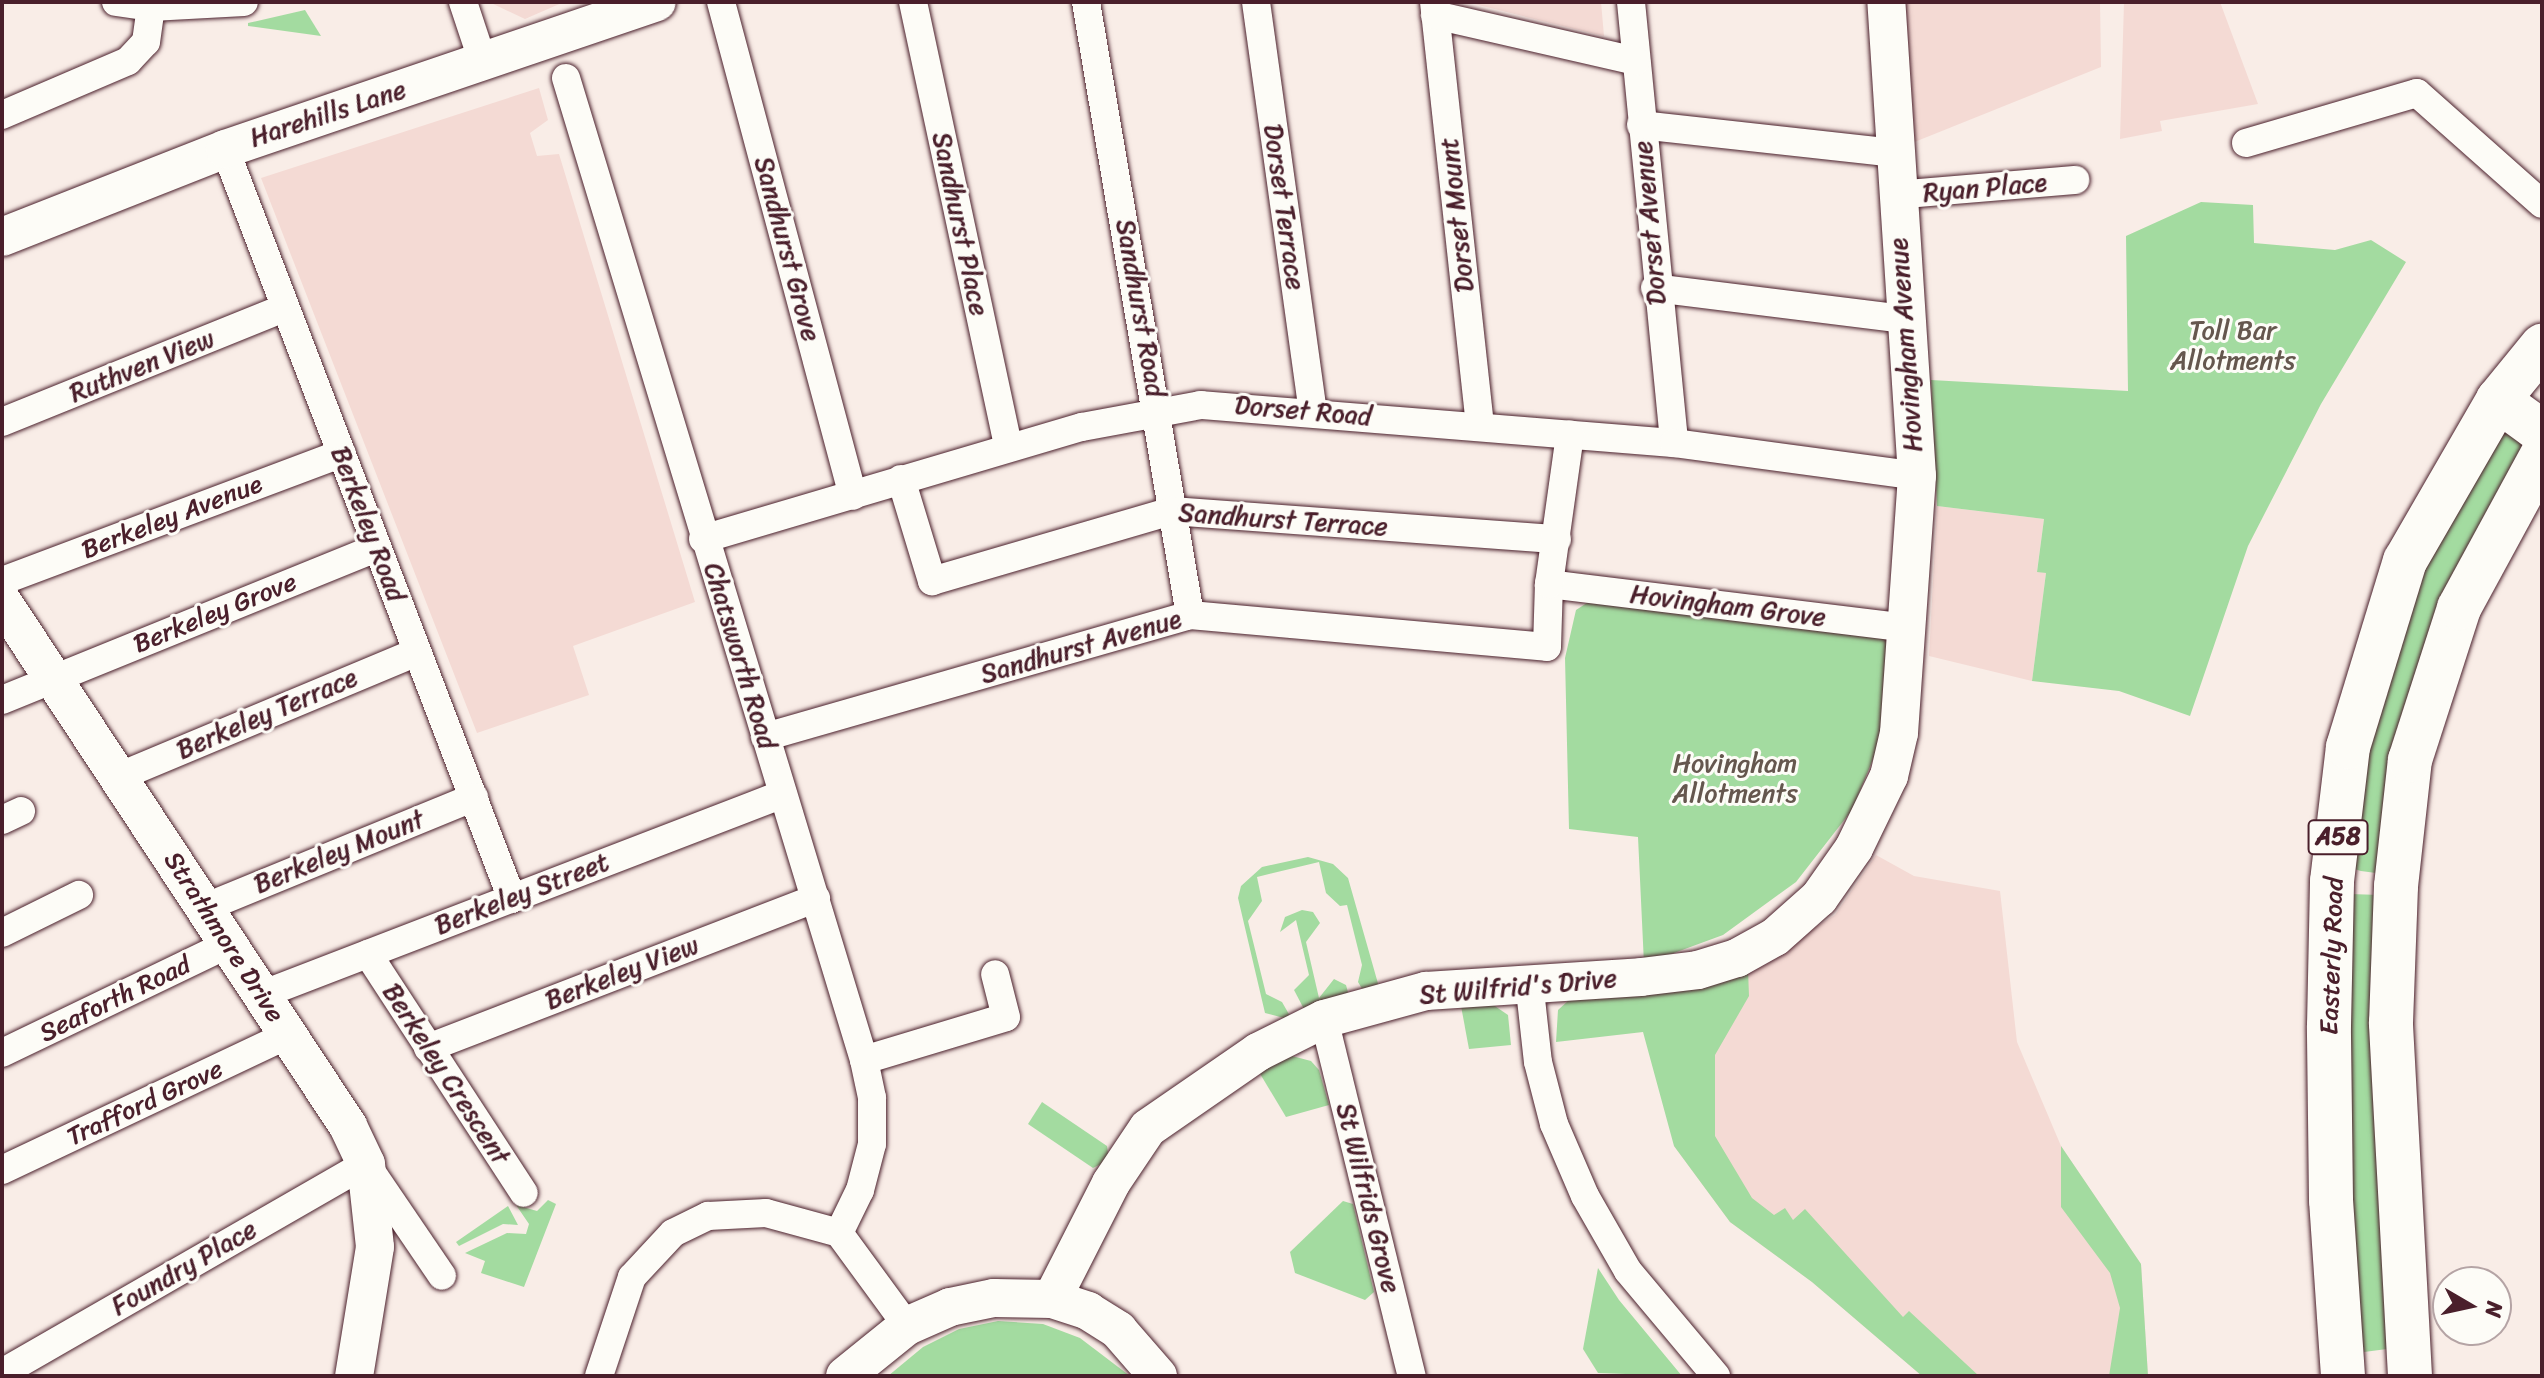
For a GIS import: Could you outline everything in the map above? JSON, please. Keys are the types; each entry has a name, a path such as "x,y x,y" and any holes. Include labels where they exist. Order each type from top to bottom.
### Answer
{"main road":[{"name":"Easterly Road","path":"2343,1371 2331,1200 2332,881 2348,747 2405,561 2498,400 2542,346"},
{"path":"2498,400 2542,432"},
{"name":"A58","path":"2409,1368 2391,1023 2396,886 2410,760 2459,608 2542,455"},
{"path":"2332,881 2396,886"},
{"path":"2343,1371 2409,1368"}],"street":[{"path":"116,2 151,7 244,2"},
{"path":"463,2 483,62"},
{"name":"Harehills Lane","path":"2,237 225,149 657,2"},
{"name":"Sandhurst Grove","path":"721,2 853,496"},
{"name":"Sandhurst Place","path":"913,2 1008,447"},
{"name":"Sandhurst Road","path":"1086,2 1158,411 1190,615"},
{"name":"Dorset Terrace","path":"1256,2 1313,411"},
{"name":"Dorset Avenue","path":"1631,2 1655,288 1674,443"},
{"name":"Hovingham Avenue","path":"1886,2 1903,319 1917,476 1906,688"},
{"path":"2,115 128,61 146,42 151,7"},
{"path":"1435,8 1636,61"},
{"name":"Dorset Mount","path":"1435,8 1480,427"},
{"name":"Chatsworth Road","path":"566,78 703,539 864,1060 872,1098 872,1144 860,1190 839,1233"},
{"path":"2246,143 2417,93 2542,204"},
{"path":"1641,125 1893,153"},
{"name":"Berkeley Road","path":"225,149 282,309 342,453 512,899"},
{"name":"Ryan Place","path":"1895,195 2075,180"},
{"path":"1655,288 1903,319"},
{"name":"Ruthven View","path":"2,422 282,309"},
{"name":"Dorset Road","path":"703,539 1008,447 1158,411 1230,405 1674,443 1917,476"},
{"path":"1549,584 1570,434"},
{"name":"Berkeley Avenue","path":"2,581 342,453"},
{"name":"Sandhurst Terrace","path":"901,479 932,581 1172,511 1557,539"},
{"name":"Berkeley Grove","path":"2,700 377,548"},
{"name":"Hovingham Grove","path":"1549,584 1907,628"},
{"name":"Sandhurst Avenue","path":"765,737 1190,615 1547,647 1549,584"},
{"name":"Strathmore Drive","path":"2,601 348,1126 366,1164 442,1276"},
{"name":"Berkeley Terrace","path":"118,777 417,652"},
{"name":"St Wilfrid's Drive","path":"1052,1299 1111,1183 1148,1128 1236,1065 1324,1019 1426,991 1698,970 1737,958 1775,937 1819,898 1870,819 1889,776 1906,688"},
{"name":"Berkeley Street","path":"261,995 783,794"},
{"name":"Berkeley Mount","path":"204,908 474,797"},
{"path":"2,933 79,895"},
{"name":"Berkeley View","path":"428,1048 816,898"},
{"name":"Seaforth Road","path":"2,1053 228,944"},
{"name":"Berkeley Crescent","path":"368,954 524,1193"},
{"path":"864,1060 1006,1017 995,974"},
{"path":"1529,981 1538,1062 1551,1112 1585,1196 1628,1271 1716,1376"},
{"name":"St Wilfrids Grove","path":"1324,1019 1412,1376"},
{"name":"Trafford Grove","path":"2,1170 288,1035"},
{"path":"354,1376 375,1247 366,1164"},
{"name":"Foundry Place","path":"2,1373 366,1164"},
{"path":"599,1376 632,1277 673,1233 708,1216 766,1213 839,1233 907,1326"},
{"path":"845,1376 907,1326 950,1307 994,1298 1052,1299 1088,1311 1118,1330 1158,1376"}],"shaded area":[{"path":"489,2 564,2 525,19"},
{"path":"1466,2 1601,2 1604,36 1583,31"},
{"path":"1909,2 2100,2 2101,67 1912,143 1900,5"},
{"path":"2124,2 2220,2 2258,104 2160,121 2162,131 2120,139"},
{"path":"539,88 548,120 530,133 537,156 559,154 695,602 573,646 589,695 477,733 261,178"},
{"path":"1937,506 2044,519 2037,571 2046,573 2032,681 1929,656"},
{"path":"1876,855 1914,876 2000,891 2017,1042 2061,1146 2141,1264 2148,1376 1922,1376 1812,1282 1730,1222 1674,1146 1748,970 1835,915"}],"green space":[{"path":"305,10 321,36 248,26 248,23"},
{"name":"Toll Bar Allotments","path":"2201,202 2253,205 2254,243 2335,250 2371,240 2406,262 2321,404 2248,546 2190,716 2119,691 2032,681 2046,573 2037,572 2044,519 1937,506 1931,380 2128,391 2126,236"},
{"path":"2500,422 2527,438 2376,873 2354,869 2353,808 2422,565"},
{"name":"Hovingham Allotments","path":"1593,599 1885,633 1892,672 1881,740 1852,810 1796,882 1723,935 1644,964 1638,837 1569,829 1565,658 1576,610"},
{"path":"1308,857 1333,864 1348,878 1379,987 1364,992 1358,982 1362,965 1347,905 1340,906 1326,893 1319,862 1257,877 1262,901 1248,921 1266,994 1282,1002 1290,1016 1284,1018 1265,1013 1238,898 1241,886 1262,867"},
{"path":"2350,894 2380,895 2387,1349 2364,1352 2350,1272"},
{"path":"1302,910 1313,912 1320,923 1306,942 1319,998 1334,979 1346,985 1349,996 1305,1011 1294,990 1309,975 1296,920 1280,932 1285,917"},
{"path":"1748,970 1749,996 1715,1055 1715,1136 1752,1198 1774,1215 1785,1208 1793,1220 1805,1209 1903,1317 1909,1311 1979,1376 1922,1376 1812,1282 1730,1222 1674,1146 1643,1032 1556,1042 1558,1010 1569,1000"},
{"path":"1489,1002 1508,1015 1511,1045 1469,1049 1461,1006"},
{"path":"1292,1056 1311,1061 1319,1070 1329,1105 1286,1117 1259,1072"},
{"path":"1042,1102 1107,1146 1109,1160 1093,1168 1028,1124"},
{"path":"2061,1146 2141,1264 2148,1376 2109,1376 2120,1308 2110,1273 2061,1207"},
{"path":"548,1200 556,1204 524,1287 481,1273 485,1261 465,1253 507,1233 526,1234 529,1224 516,1205 537,1211"},
{"path":"1343,1201 1353,1204 1374,1292 1365,1300 1295,1273 1290,1252"},
{"path":"508,1206 518,1225 503,1224 459,1246 456,1242"},
{"path":"1598,1268 1619,1300 1682,1376 1598,1373 1583,1349"},
{"path":"998,1321 1043,1324 1080,1338 1130,1376 888,1376 923,1347 959,1329"}]}
